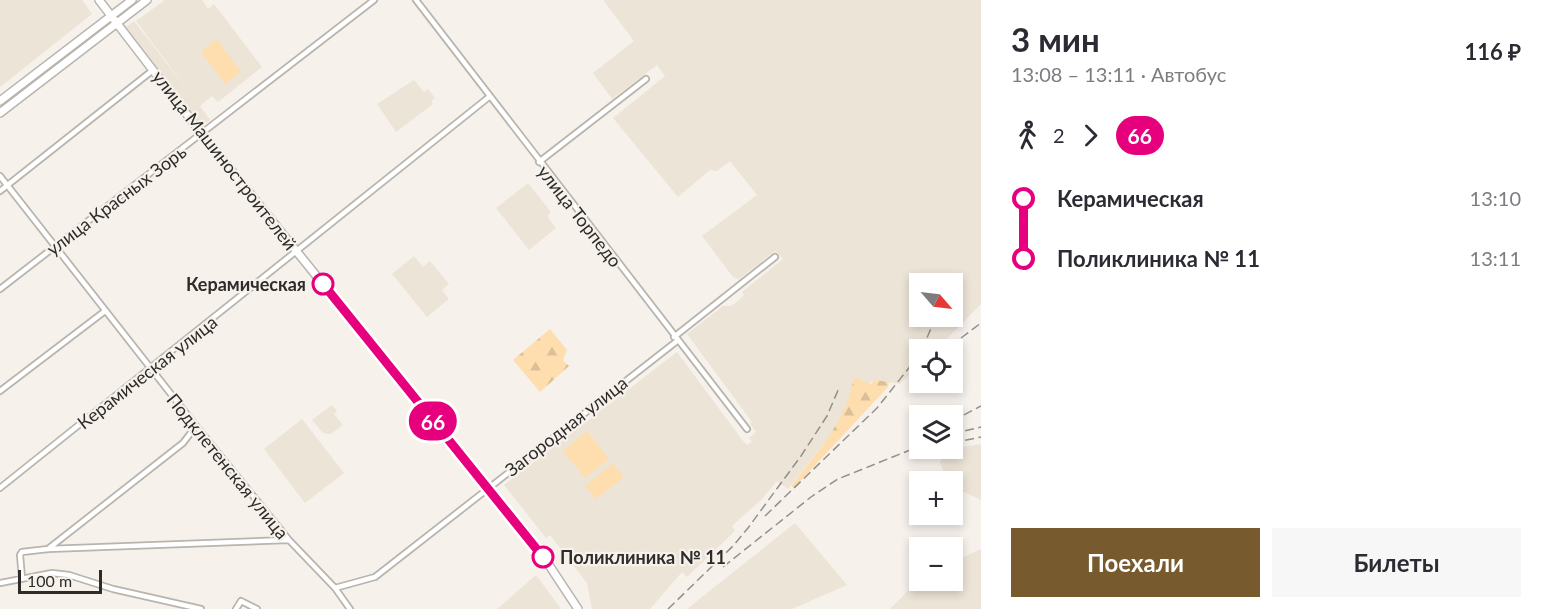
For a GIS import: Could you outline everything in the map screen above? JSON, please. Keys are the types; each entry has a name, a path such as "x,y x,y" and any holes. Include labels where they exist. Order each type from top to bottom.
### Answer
{"street":[{"path":"99,0 112,16"},
{"path":"0,101 132,0"},
{"path":"0,113 147,0"},
{"name":"улица Красных Зорь","path":"0,289 374,0"},
{"name":"улица Торпедо","path":"416,0 538,162 747,429"},
{"name":"улица Машиностроителей","path":"112,16 202,134 550,566 578,609"},
{"path":"0,191 153,70"},
{"path":"538,162 646,79"},
{"name":"Керамическая улица","path":"0,488 298,253 489,97"},
{"name":"Подклетенская улица","path":"0,176 196,426 289,540 335,588 350,609"},
{"name":"Загородная улица","path":"335,588 375,577 676,339 774,257"},
{"path":"0,391 105,311"},
{"path":"48,549 183,443 196,426"},
{"path":"22,578 22,552 48,549 289,540"},
{"path":"0,583 52,573 69,575 113,589 201,609"},
{"path":"236,609 241,601 257,609"}],"shaded area":[{"path":"0,0 82,0 92,14 0,87"},
{"path":"165,0 202,0 208,9 214,4 262,67 218,102 212,96 200,106 210,120 202,126 126,27 134,21 192,96 136,21"},
{"path":"603,0 981,0 981,304 963,322 963,273 909,273 909,327 959,327 947,339 909,339 909,375 900,384 874,380 850,398 837,427 788,489 777,481 762,499 732,526 735,531 687,577 682,572 650,609 592,609 587,583 550,535 546,538 504,485 677,352 743,441 747,445 752,442 749,438 756,432 750,424 752,422 687,334 723,306 731,306 738,301 744,295 742,292 783,259 775,251 739,279 733,277 702,236 757,195 730,161 717,171 710,170 678,197 613,118 665,76 657,65 612,99 593,73 634,41"},
{"path":"414,80 424,92 428,89 435,98 431,101 433,104 396,132 377,104"},
{"path":"528,183 551,212 547,216 556,228 529,250 496,208"},
{"path":"414,256 423,267 430,261 449,284 442,290 449,299 427,317 392,274"},
{"path":"332,405 337,411 334,414 343,425 331,434 323,433 312,420"},
{"path":"302,419 344,473 305,503 264,449"},
{"path":"981,444 981,500 963,492 963,471 943,471 940,462 942,459 963,459 963,447"},
{"path":"795,523 847,585 792,609 687,609"},
{"path":"981,549 981,609 890,609 909,589 963,591 963,557"},
{"path":"536,575 561,609 497,609"}],"green space":[{"path":"217,39 241,72 225,84 201,52"},
{"path":"550,329 567,350 563,360 569,366 540,392 513,360"},
{"path":"854,377 871,384 874,380 889,382 888,387 794,488 791,486 838,422 845,408"},
{"path":"587,431 609,459 585,478 563,451"},
{"path":"613,463 624,477 596,499 585,486"}],"railway":[{"path":"961,338 981,323"},
{"path":"927,339 931,327"},
{"path":"765,516 877,408 909,368"},
{"path":"668,609 733,546 748,528 801,456 827,416 839,388"},
{"path":"963,415 981,406"},
{"path":"963,431 981,427"},
{"path":"963,441 981,437"},
{"path":"723,567 811,497 838,479 909,450"}],"bus line":[{"name":"66","path":"323,284 543,557"}],"place":[{"name":"Керамическая","path":"323,284"},
{"name":"Поликлиника № 11","path":"543,557"}]}
